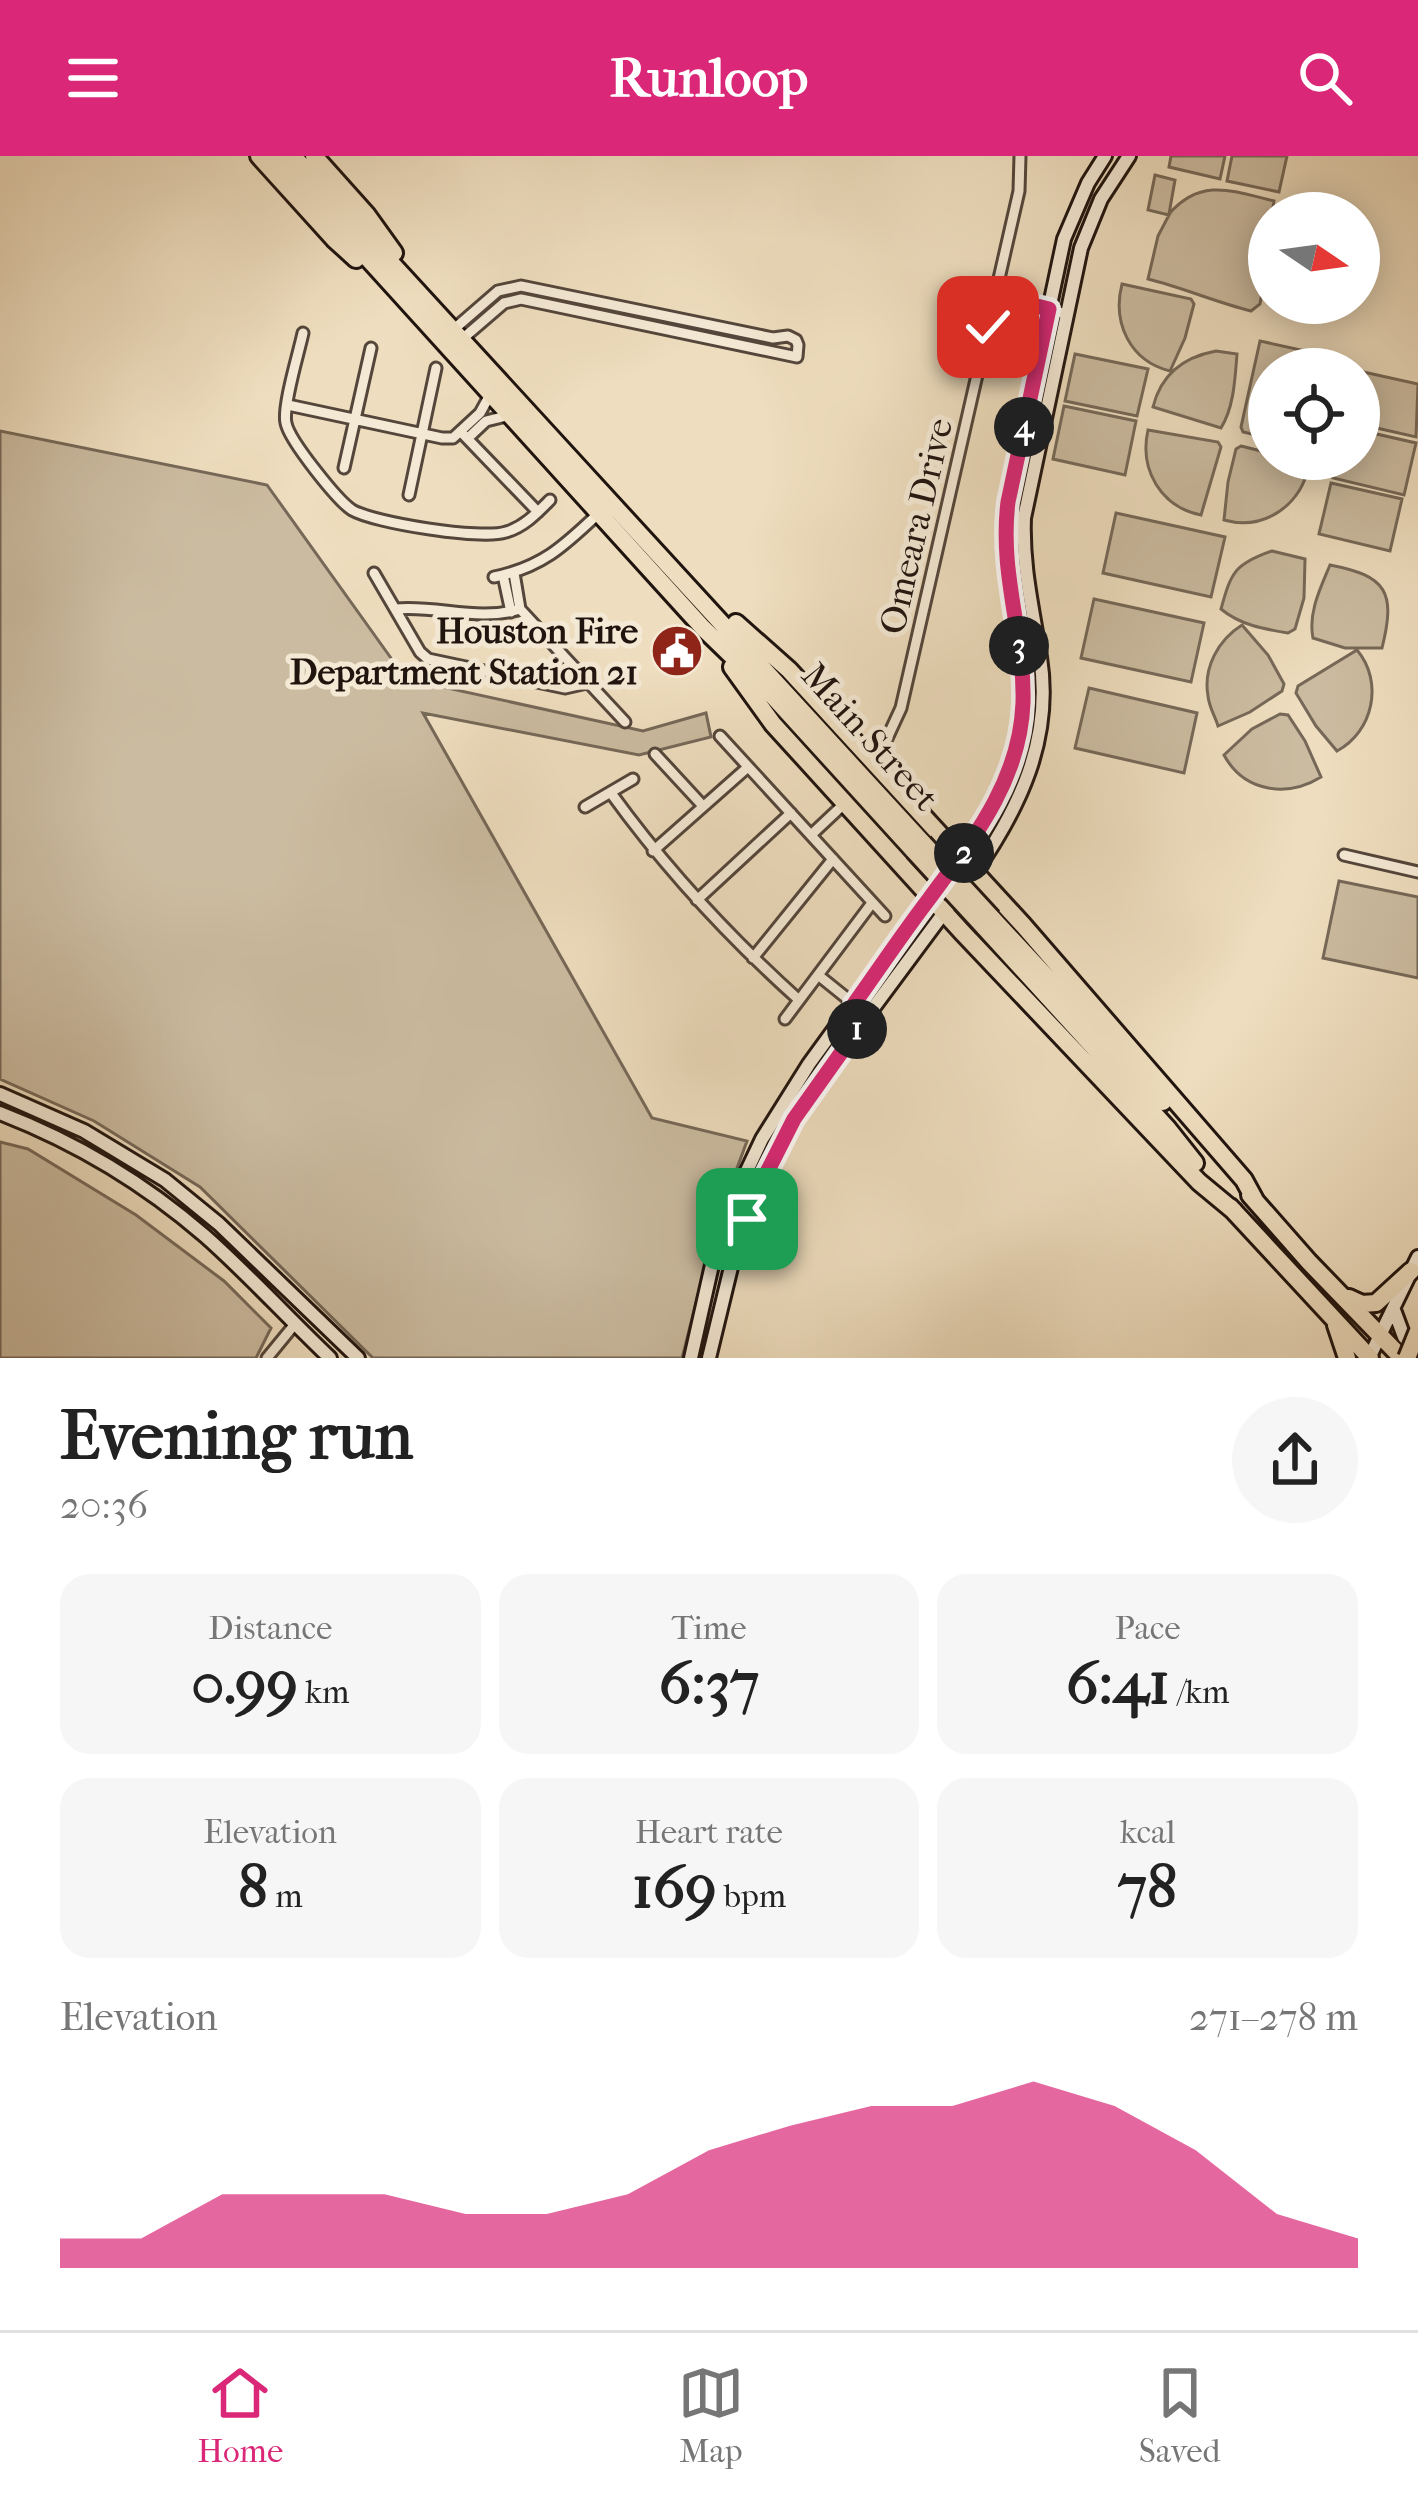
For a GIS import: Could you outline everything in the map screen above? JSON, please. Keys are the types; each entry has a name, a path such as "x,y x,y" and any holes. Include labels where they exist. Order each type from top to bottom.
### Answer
{"highway":[{"path":"259,156 334,238 448,331"},
{"name":"Main Street","path":"275,156 653,548 1404,1358"},
{"name":"Main Street","path":"293,156 448,331 510,415 703,628 926,844"},
{"path":"314,156 366,214 448,331"},
{"path":"653,548 789,670 871,761 926,844 939,854 923,870 904,868"},
{"path":"703,628 773,724 963,933 1199,1182 1234,1211"},
{"path":"926,844 960,858 974,873 994,917"},
{"path":"963,933 963,920 983,901 992,900 994,917"},
{"name":"Main Street","path":"994,917 1234,1211 1369,1358"},
{"path":"1340,1293 1362,1304 1376,1303 1415,1264"},
{"path":"1334,1319 1347,1358"},
{"path":"1404,1358 1418,1331"}],"main road":[{"path":"691,1358 704,1290 736,1196 780,1110 960,858 993,808 1012,765 1023,680 1006,564 1004,532 1010,491 1064,238 1105,156"},
{"path":"710,1358 722,1296 754,1201 794,1119 974,873 1018,803 1036,748 1042,693 1023,542 1029,494 1088,226 1129,156"},
{"path":"1010,491 1029,494"},
{"path":"1015,626 1034,622"},
{"path":"1017,742 1036,748"},
{"path":"854,1004 868,1015"},
{"path":"0,1094 84,1131 165,1180 358,1358"},
{"path":"780,1110 794,1119"},
{"path":"0,1113 76,1146 155,1196 330,1358"},
{"path":"76,1146 84,1131"},
{"path":"190,1224 200,1208"},
{"path":"1369,1358 1415,1264"},
{"path":"704,1290 722,1296"},
{"path":"295,1324 307,1310"},
{"path":"1394,1310 1404,1337 1418,1352"}],"street":[{"name":"Omeara Drive","path":"871,761 901,708 1019,191 1020,156"},
{"path":"996,296 1067,314"},
{"path":"448,331 504,303 542,297 793,338 797,357 654,328 542,297"},
{"path":"654,328 657,315"},
{"path":"303,333 286,426 340,500 363,514 484,535 510,531 550,500"},
{"path":"753,348 756,335"},
{"path":"344,468 371,348"},
{"path":"409,495 436,368"},
{"path":"288,405 453,438 465,435 478,422 491,393"},
{"path":"478,422 510,415"},
{"path":"465,435 538,512"},
{"path":"600,512 554,554 504,575 515,610 625,722"},
{"path":"374,573 428,659 565,688 587,683"},
{"path":"396,609 484,616 515,610"},
{"path":"720,736 885,916"},
{"path":"655,754 703,806"},
{"path":"653,851 748,767"},
{"path":"585,807 633,778"},
{"path":"610,793 697,900 799,1000"},
{"path":"813,837 847,805"},
{"path":"697,900 790,813"},
{"path":"1344,855 1418,872"},
{"path":"753,958 833,860"},
{"path":"785,1019 872,903"},
{"path":"818,976 854,1004"},
{"path":"271,1356 295,1324"}],"shaded area":[{"path":"1171,156 1225,156 1220,179 1169,167"},
{"path":"1232,156 1287,156 1279,192 1227,181"},
{"path":"1155,175 1175,180 1169,214 1181,202 1205,191 1248,195 1248,310 1148,279 1158,236 1169,215 1148,210"},
{"path":"1122,284 1191,299 1194,304 1170,371 1144,359 1127,338 1120,313"},
{"path":"1260,341 1292,348 1258,348"},
{"path":"1216,351 1237,354 1231,402 1221,428 1153,407 1162,385 1176,369"},
{"path":"1075,354 1148,369 1137,416 1065,401"},
{"path":"1380,376 1418,384 1416,437 1380,429"},
{"path":"1248,395 1248,433 1241,427"},
{"path":"1064,406 1136,421 1125,475 1053,459"},
{"path":"1148,430 1218,442 1221,447 1201,515 1175,504 1156,485 1147,459"},
{"path":"0,431 267,485 406,679 643,731 706,713 711,737 639,755 423,713 652,1118 747,1141 715,1228 682,1358 373,1358 200,1187 94,1121 0,1079"},
{"path":"1380,435 1416,443 1404,495 1341,480 1380,480"},
{"path":"1248,448 1248,480 1304,480 1289,504 1253,522 1224,520 1236,449"},
{"path":"1331,483 1402,499 1390,551 1319,534"},
{"path":"1116,513 1225,537 1211,597 1103,573"},
{"path":"1272,551 1305,559 1304,598 1295,629 1288,633 1244,623 1221,609 1236,571"},
{"path":"1330,565 1364,575 1383,590 1388,613 1382,648 1345,648 1313,638 1314,610"},
{"path":"1094,599 1204,623 1191,682 1081,658"},
{"path":"1242,625 1268,655 1284,684 1282,691 1250,712 1218,726 1207,686 1210,665 1219,647"},
{"path":"1357,650 1370,677 1371,705 1359,732 1337,751 1296,693 1298,686"},
{"path":"1089,688 1197,713 1184,773 1075,748"},
{"path":"1280,714 1288,715 1305,741 1321,777 1308,784 1281,789 1255,784 1224,755 1252,729"},
{"path":"1339,881 1418,897 1418,978 1323,958"},
{"path":"0,1142 28,1149 136,1215 224,1281 271,1328 256,1358 0,1358"}],"place":[{"name":"Houston Fire Department Station 21","path":"677,651"}],"route":[{"path":"747,1219 794,1119 868,1015 854,1004 987,820 1012,765 1023,680 1004,532 1049,309 996,296 988,327"}]}
